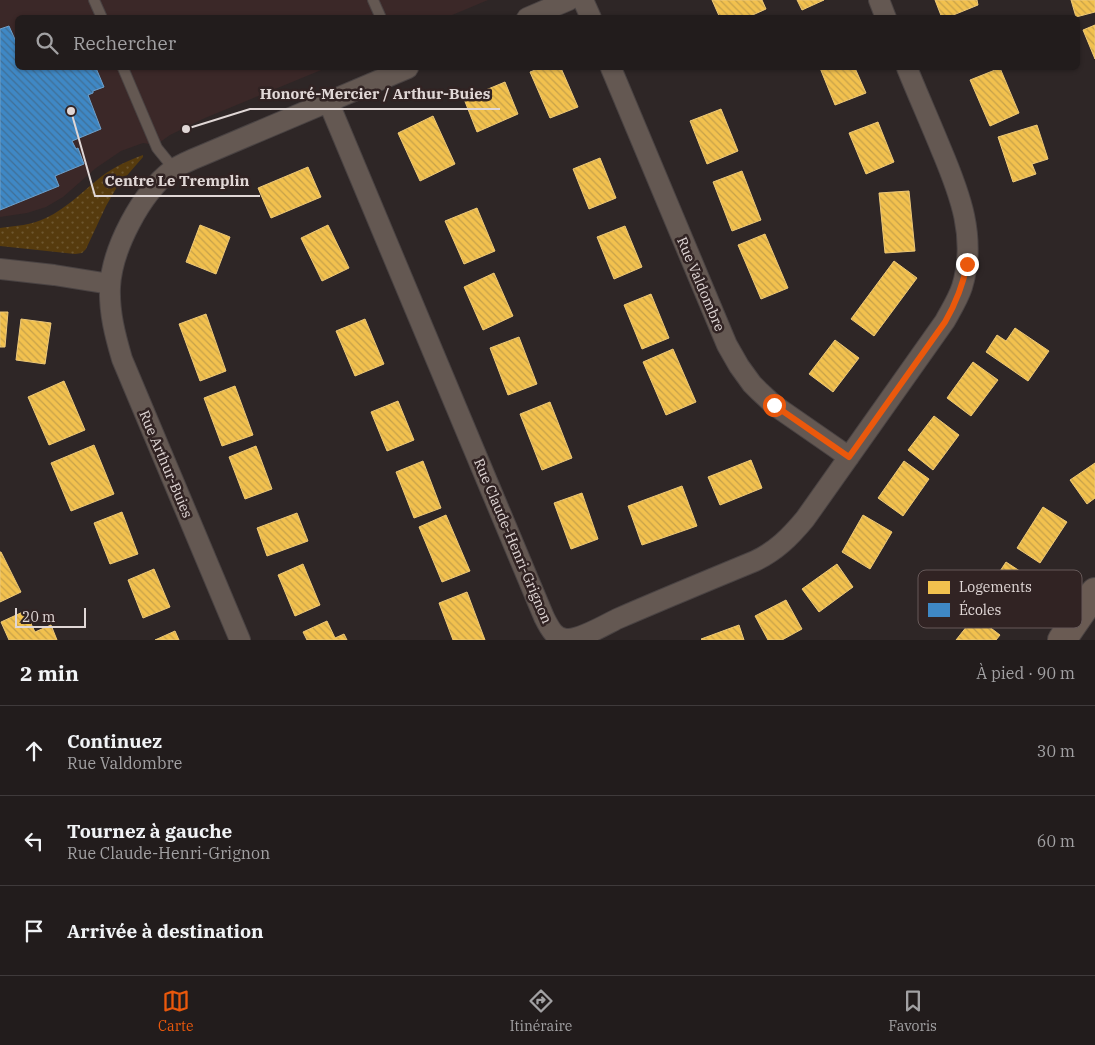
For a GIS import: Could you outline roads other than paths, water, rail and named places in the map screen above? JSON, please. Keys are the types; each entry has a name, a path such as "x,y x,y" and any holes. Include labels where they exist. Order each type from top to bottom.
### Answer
{"street":[{"path":"535,15 569,0"},
{"path":"584,0 590,15"},
{"path":"879,0 885,15"},
{"path":"0,270 54,274 110,284 117,255 132,219 140,205 164,176 198,157 399,70"},
{"name":"Rue Valdombre","path":"612,70 727,345 738,366 752,384 774,405 849,457"},
{"name":"Rue Claude-Henri-Grignon","path":"328,101 544,617 550,629 566,640 576,638 766,556 788,538 805,519 945,322 960,293 965,276 967,228 960,197 908,70"},
{"name":"Rue Arthur-Buies","path":"110,284 113,323 122,359 240,640"},
{"path":"1082,611 1095,592"},
{"path":"1062,640 1070,628"}],"lane":[{"path":"94,0 101,15"},
{"path":"373,0 380,15"},
{"path":"124,70 157,148 174,169"}],"place":[{"name":"Centre Le Tremplin","path":"71,111"},
{"name":"Honoré-Mercier / Arthur-Buies","path":"186,129"}]}
